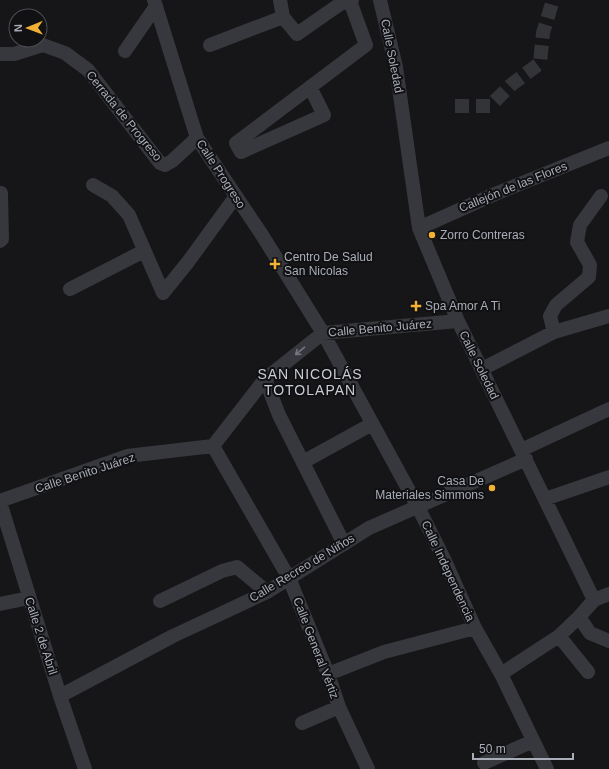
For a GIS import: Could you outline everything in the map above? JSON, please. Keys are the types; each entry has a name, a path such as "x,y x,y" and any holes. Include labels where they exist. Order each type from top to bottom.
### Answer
{"street":[{"path":"280,0 283,17 297,34 345,1 366,46 310,88 236,144 241,152 324,115 310,88"},
{"name":"Calle Soledad","path":"380,0 396,68 418,228 458,321 594,600"},
{"path":"125,51 155,3"},
{"name":"Calle Progreso","path":"155,3 197,138 287,274 323,333"},
{"path":"210,46 283,17"},
{"name":"Cerrada de Progreso","path":"0,54 14,54 43,45 65,53 88,70 160,163 165,165 172,161 197,138"},
{"name":"Callejón de las Flores","path":"418,228 495,194 609,148"},
{"path":"93,184 112,196 129,215 163,293 188,262 236,196"},
{"path":"0,241 2,239 1,193"},
{"path":"554,332 550,316 556,305 589,277 590,265 577,242 580,225 601,196"},
{"path":"70,289 144,251"},
{"path":"482,369 554,332 609,316"},
{"name":"Calle Benito Juárez","path":"0,502 127,456 213,446 265,379 323,333 458,321"},
{"name":"Calle Independencia","path":"323,333 418,507 475,628 502,674 547,769"},
{"path":"265,379 279,415 344,544"},
{"name":"Calle Recreo de Niños","path":"60,696 172,636 267,592 369,528 418,507 523,455 609,409"},
{"path":"303,462 372,424"},
{"name":"Calle General Vértiz","path":"213,446 289,578 328,674 339,707 368,769"},
{"path":"545,499 609,477"},
{"name":"Calle 2 de Abril","path":"0,502 60,696 85,769"},
{"path":"160,601 222,571 237,567 267,592"},
{"path":"502,674 559,636 594,600 609,594"},
{"path":"0,604 29,598"},
{"path":"579,617 590,633 609,641"},
{"path":"328,674 384,652 475,628"},
{"path":"559,636 588,672"},
{"path":"302,722 339,707"},
{"path":"484,763 533,741"}],"tunnel":[{"path":"455,106 490,106 511,85 540,63 543,33 553,0"}],"place":[{"name":"Zorro Contreras","path":"432,235"},
{"name":"Centro De Salud San Nicolas","path":"275,264"},
{"name":"Spa Amor A Ti","path":"416,306"},
{"name":"Casa De Materiales Simmons","path":"492,488"}],"district":[{"name":"SAN NICOLÁS TOTOLAPAN","path":"310,382"}]}
